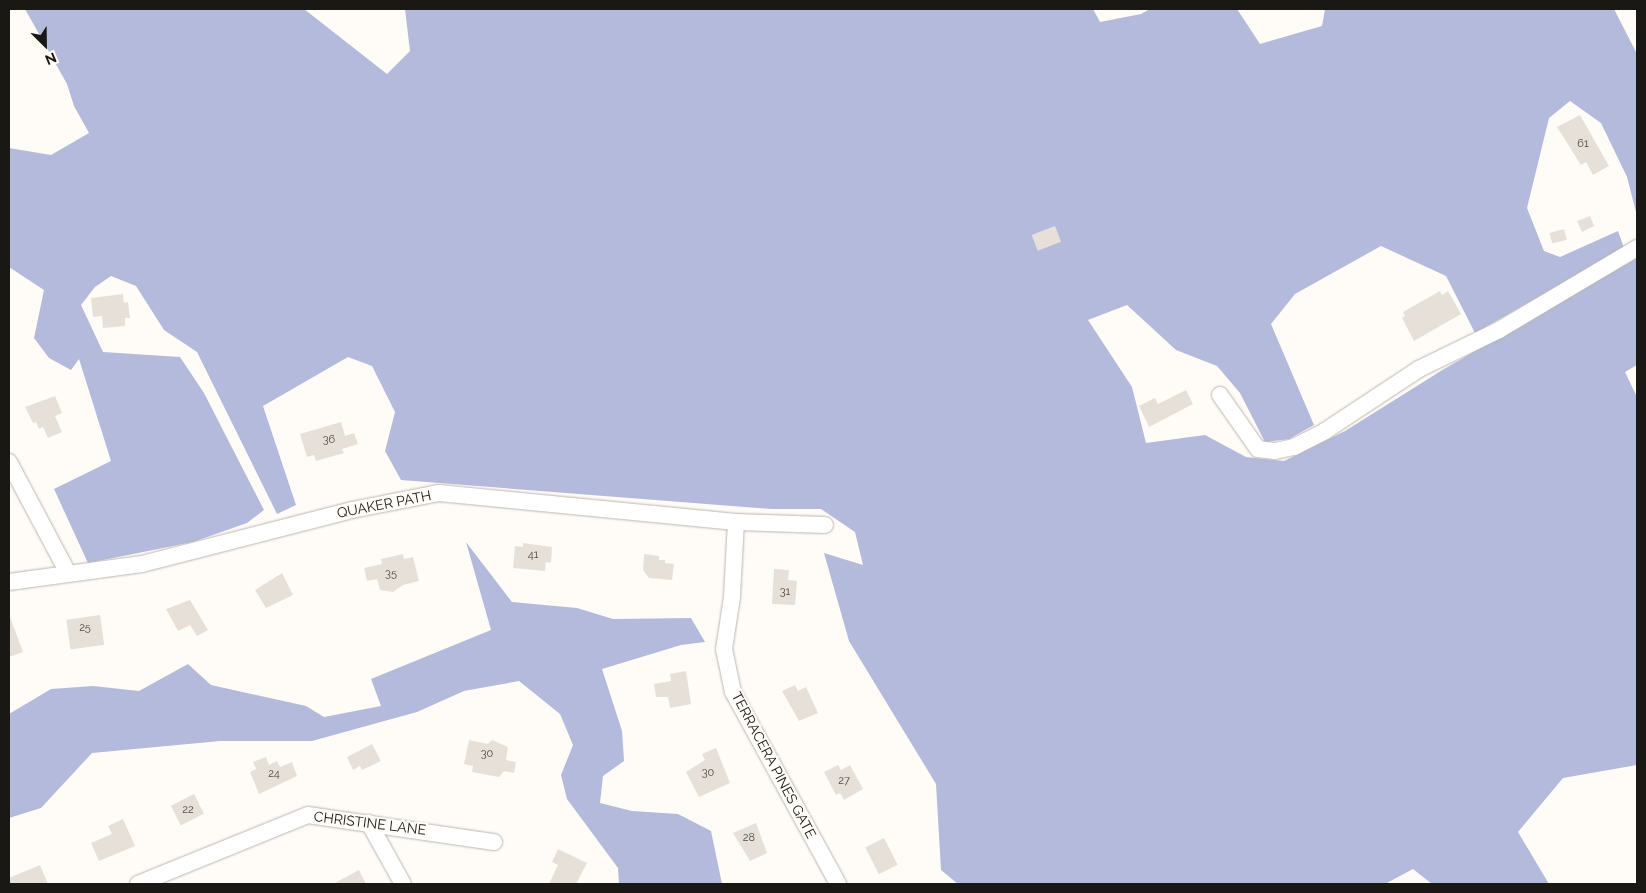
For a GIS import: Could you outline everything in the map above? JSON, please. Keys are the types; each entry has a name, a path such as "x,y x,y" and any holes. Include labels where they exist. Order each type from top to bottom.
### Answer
{"street":[{"path":"1220,395 1258,448 1275,451 1294,447 1325,431 1419,369 1499,330 1637,248"},
{"path":"9,462 68,573"},
{"name":"QUAKER PATH","path":"9,582 183,556 352,510 439,493 736,522 825,525"},
{"name":"TERRACERA PINES GATE","path":"736,522 732,597 724,649 733,692 838,884"},
{"name":"CHRISTINE LANE","path":"138,884 164,880 308,815 494,842"},
{"path":"369,823 403,884"}],"shaded area":[{"path":"25,9 304,9 387,74 410,51 405,9 1093,9 1100,22 1141,14 1150,9 1237,9 1260,44 1322,26 1325,9 1614,9 1637,54 1637,216 1627,177 1601,123 1570,101 1549,118 1527,208 1544,251 1560,257 1618,231 1624,248 1475,333 1446,276 1381,246 1295,294 1271,324 1314,425 1289,439 1265,442 1240,393 1217,366 1176,350 1127,305 1088,320 1132,387 1146,443 1205,435 1246,457 1284,461 1345,431 1444,369 1637,258 1637,365 1625,372 1637,397 1637,765 1563,778 1518,832 1549,884 1432,884 1413,869 1385,884 958,884 941,870 936,784 849,641 824,553 863,565 855,532 821,509 771,509 401,480 385,451 395,412 372,366 348,357 263,406 296,505 277,514 197,352 164,330 136,286 111,276 95,287 81,305 103,352 180,357 204,393 264,510 247,523 193,542 88,563 54,489 111,461 79,359 71,370 49,358 34,338 44,290 9,267 9,148 51,155 89,133 74,106 67,84"},
{"path":"466,542 512,602 577,608 613,619 691,618 705,642 681,645 602,669 622,731 624,761 603,776 600,803 632,811 678,814 711,831 722,884 619,884 618,868 567,799 561,775 573,745 560,714 519,681 464,691 417,712 312,741 220,741 92,753 41,808 9,818 9,714 51,689 93,686 139,691 188,664 211,685 306,706 324,717 381,706 371,679 491,630"}],"building":[{"path":"1580,115 1609,166 1593,175 1586,162 1581,165 1557,127"},
{"path":"1590,216 1594,226 1582,232 1577,221"},
{"path":"1055,226 1061,242 1038,251 1032,235"},
{"path":"1564,229 1567,240 1552,244 1550,233"},
{"path":"1440,291 1442,295 1448,291 1461,314 1414,341 1402,318 1405,316 1403,312"},
{"path":"123,294 124,303 128,302 130,318 125,318 125,326 103,328 102,316 93,317 91,298"},
{"path":"1186,390 1193,404 1149,427 1139,406 1155,398 1158,404"},
{"path":"55,396 62,413 55,416 62,432 48,438 43,427 39,429 36,422 33,423 25,407"},
{"path":"341,422 345,436 354,433 358,444 342,449 344,453 316,461 314,455 307,457 300,434"},
{"path":"523,543 552,547 551,563 546,562 545,571 513,568 515,546 523,547"},
{"path":"403,554 404,559 413,557 419,581 403,585 393,592 380,590 377,579 367,581 364,568 382,564 381,559"},
{"path":"644,554 659,556 659,560 665,560 665,563 674,564 672,580 649,578 643,570"},
{"path":"774,569 789,570 788,580 797,581 795,605 772,604"},
{"path":"282,573 293,595 266,608 255,590"},
{"path":"190,600 208,630 197,636 190,625 178,631 166,609"},
{"path":"100,615 104,645 71,649 66,620"},
{"path":"9,618 23,652 9,657"},
{"path":"686,671 691,704 670,708 668,697 656,697 654,684 671,681 670,674"},
{"path":"795,685 798,691 806,687 818,713 799,721 782,691"},
{"path":"469,740 488,744 492,740 508,747 506,760 516,762 514,773 504,771 499,777 472,772 473,766 464,764"},
{"path":"372,744 381,761 362,770 360,766 353,770 347,757"},
{"path":"716,748 730,783 699,797 686,772 705,760 702,754"},
{"path":"266,757 269,765 277,761 280,767 292,762 297,776 259,794 250,772 256,769 253,762"},
{"path":"838,765 841,770 850,765 863,789 844,800 840,793 836,795 824,772"},
{"path":"194,794 204,814 181,825 171,806"},
{"path":"123,819 135,846 99,861 91,843 112,834 108,826"},
{"path":"756,823 767,853 750,861 733,833"},
{"path":"884,838 898,865 879,874 865,848"},
{"path":"558,849 587,863 576,884 549,884 558,865 552,862"},
{"path":"40,865 48,884 9,884 9,878"},
{"path":"359,870 366,884 333,884"}]}
